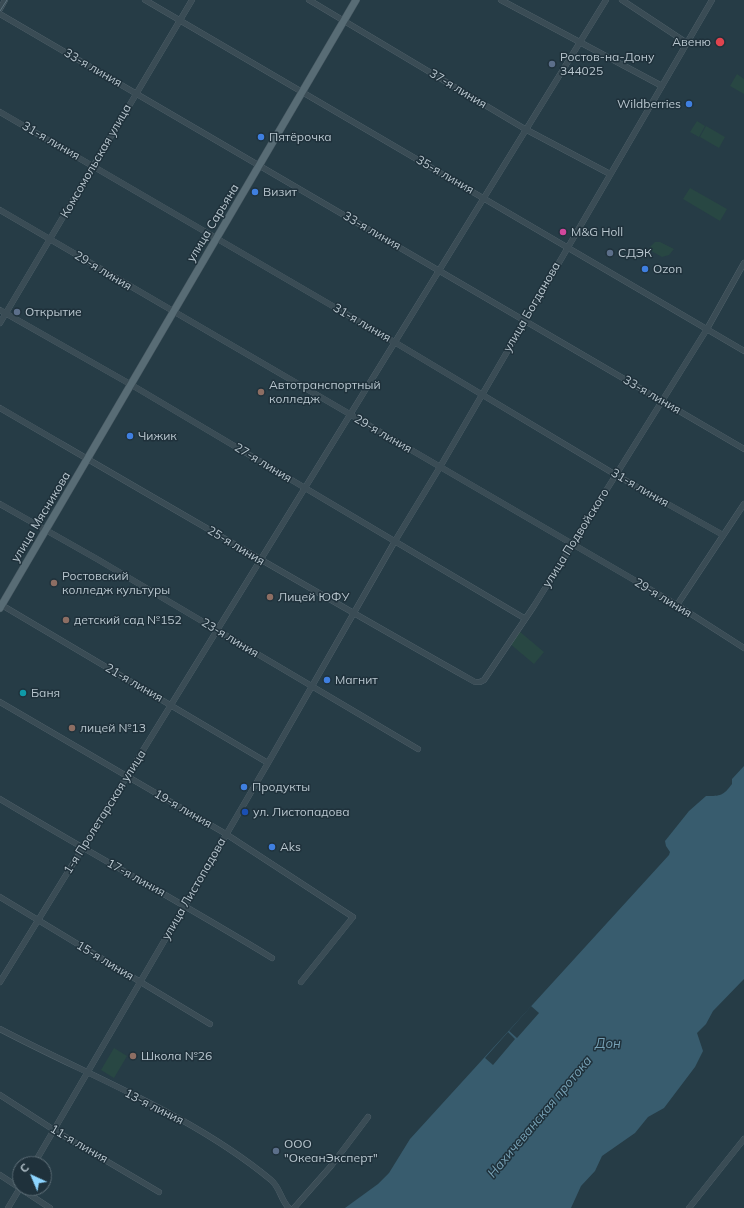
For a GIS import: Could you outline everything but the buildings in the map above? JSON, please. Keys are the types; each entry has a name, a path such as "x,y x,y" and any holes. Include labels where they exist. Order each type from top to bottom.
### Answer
{"main road":[{"name":"улица Сарьяна","path":"88,458 356,0"},
{"name":"улица Мясникова","path":"1,605 88,458"}],"street":[{"path":"0,9 5,0"},
{"name":"35-я линия","path":"145,0 744,351"},
{"name":"Комсомольская улица","path":"0,323 192,0"},
{"name":"37-я линия","path":"309,0 525,129 610,174"},
{"path":"501,0 662,86"},
{"name":"1-я Пролетарская улица","path":"0,982 172,705 304,487 396,342 485,198 525,129 606,0"},
{"path":"622,0 687,43"},
{"name":"улица Богданова","path":"353,613 440,467 712,0"},
{"name":"33-я линия","path":"0,14 136,92 744,449"},
{"name":"31-я линия","path":"0,112 396,342 616,475 723,536"},
{"name":"29-я линия","path":"0,210 677,605 744,648"},
{"name":"улица Подвойского","path":"475,682 484,680 524,618 534,606 571,544 616,475 706,329 744,263"},
{"name":"27-я линия","path":"0,310 130,384 524,618"},
{"name":"25-я линия","path":"0,408 88,458 260,560 475,682"},
{"name":"23-я линия","path":"0,504 418,749"},
{"path":"677,605 744,504"},
{"name":"21-я линия","path":"1,605 268,762"},
{"name":"улица Листопадова","path":"39,1156 141,982 353,613"},
{"name":"19-я линия","path":"0,702 226,834 353,917 301,982"},
{"name":"17-я линия","path":"0,799 185,905 272,958"},
{"name":"15-я линия","path":"0,897 210,1024"},
{"name":"13-я линия","path":"0,1029 200,1131 247,1161 273,1182 289,1208"},
{"name":"11-я линия","path":"0,1095 54,1130 159,1192"},
{"path":"294,1208 330,1166 368,1116"},
{"path":"689,1208 744,1139"},
{"path":"0,1175 12,1183"},
{"path":"8,1208 15,1196"},
{"path":"32,1196 50,1208"}],"green space":[{"path":"737,74 744,79 744,94 730,86"},
{"path":"697,121 705,126 699,137 690,132"},
{"path":"706,126 725,137 719,148 700,137"},
{"path":"690,188 727,209 720,221 683,199"},
{"path":"655,242 660,242 674,249 669,255 662,257 648,249"},
{"path":"519,631 544,652 534,664 509,643"},
{"path":"114,1048 127,1056 114,1078 101,1070"}],"water":[{"name":"Дон","path":"744,766 744,979 713,1011 706,1024 697,1033 703,1051 695,1067 664,1108 648,1117 635,1133 602,1156 595,1171 581,1186 571,1208 345,1208 378,1184 389,1173 410,1139 669,855 670,852 665,841 689,811 706,796 724,793 732,784 732,779"}],"pier":[{"path":"531,1006 539,1013 517,1038 509,1031"},
{"path":"508,1032 515,1039 493,1065 485,1058"}],"tram line":[{"path":"0,11 7,0"}],"place":[{"name":"Авеню","path":"720,42"},
{"name":"Ростов-на-Дону 344025","path":"552,64"},
{"name":"Wildberries","path":"689,104"},
{"name":"Пятёрочка","path":"261,137"},
{"name":"Визит","path":"255,192"},
{"name":"M&G Holl","path":"563,232"},
{"name":"СДЭК","path":"610,253"},
{"name":"Ozon","path":"645,269"},
{"name":"Открытие","path":"17,312"},
{"name":"Автотранспортный колледж","path":"261,392"},
{"name":"Чижик","path":"130,436"},
{"name":"Ростовский колледж культуры","path":"54,583"},
{"name":"Лицей ЮФУ","path":"270,597"},
{"name":"детский сад №152","path":"66,620"},
{"name":"Магнит","path":"327,680"},
{"name":"Баня","path":"23,693"},
{"name":"лицей №13","path":"72,728"},
{"name":"Продукты","path":"244,787"},
{"name":"ул. Листопадова","path":"245,812"},
{"name":"Aks","path":"272,847"},
{"name":"Школа №26","path":"133,1056"},
{"name":"ООО \"ОкеанЭксперт\"","path":"276,1151"}],"water label":[{"name":"Нахичеванская протока","path":"540,1117"}]}
